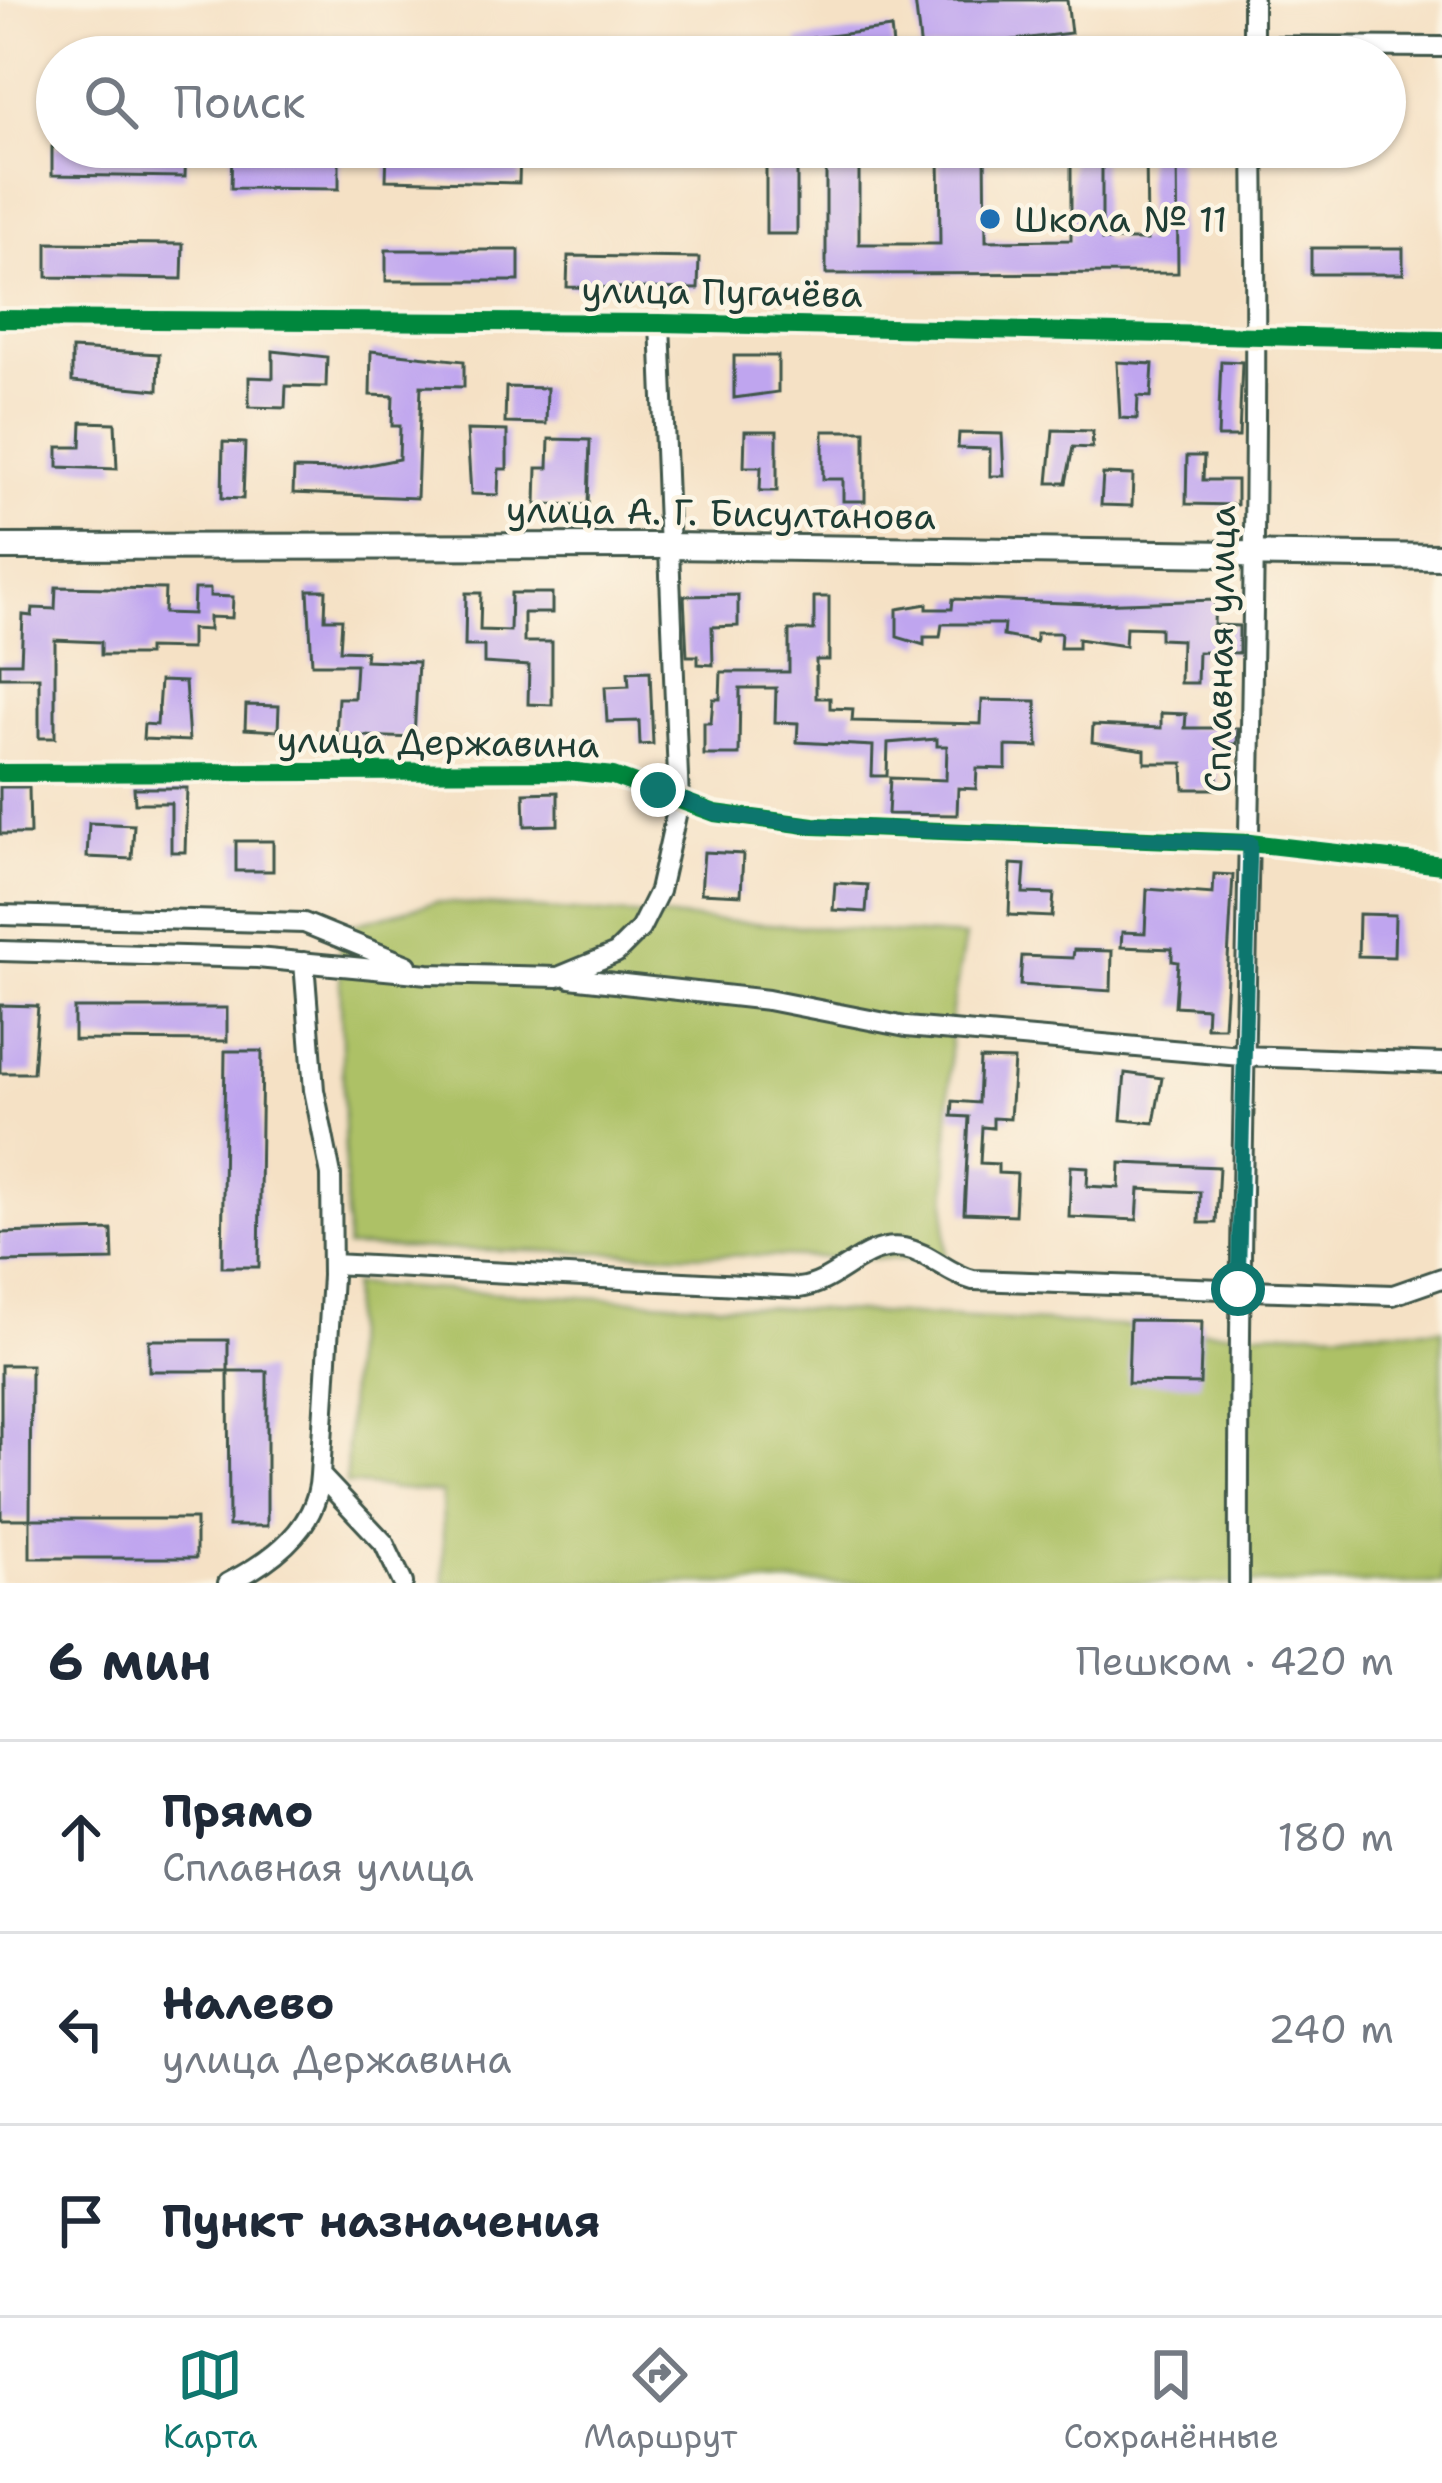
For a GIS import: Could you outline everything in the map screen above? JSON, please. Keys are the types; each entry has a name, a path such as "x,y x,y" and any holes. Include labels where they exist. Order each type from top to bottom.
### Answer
{"street":[{"path":"1253,0 1253,36"},
{"path":"1406,48 1442,47"},
{"name":"Сплавная улица","path":"1239,1583 1241,1056 1256,557 1254,168"},
{"name":"улица Пугачёва","path":"0,319 660,323 1442,340"},
{"path":"558,976 589,969 616,953 640,929 659,891 679,802 660,323"},
{"name":"улица А. Г. Бисултанова","path":"0,547 666,546 1442,557"},
{"name":"улица Державина","path":"0,773 568,771 613,776 679,802 814,826 1250,843 1442,865"},
{"path":"0,915 304,922 428,974"},
{"path":"0,951 304,962 428,974 558,976 768,1000 906,1027 1241,1056 1442,1063"},
{"path":"227,1583 298,1533 315,1510 320,1475 332,1264 331,1175 314,1090 304,962"},
{"path":"332,1264 799,1288 830,1279 883,1246 915,1251 974,1280 1393,1294 1442,1278"},
{"path":"320,1475 384,1543 404,1583"}],"green space":[{"path":"436,902 965,937 951,1016 945,1260 347,1247 339,928"},
{"path":"352,1285 1231,1332 1442,1329 1442,1583 444,1583 442,1493 346,1484"}],"building":[{"path":"915,0 1067,0 1071,33 919,36"},
{"path":"891,28 892,36 829,36"},
{"path":"52,168 185,168 185,177 52,175"},
{"path":"231,168 339,168 339,189 231,188"},
{"path":"386,168 519,168 519,183 386,180"},
{"path":"766,168 797,168 797,234 766,234"},
{"path":"826,168 859,168 859,244 940,244 939,168 985,168 986,241 1071,240 1071,168 1102,168 1102,240 1147,240 1146,168 1177,168 1178,273 826,274"},
{"path":"47,243 183,244 182,279 47,277"},
{"path":"1311,248 1403,248 1403,274 1311,274"},
{"path":"386,250 519,250 519,281 386,281"},
{"path":"568,256 699,258 698,289 567,287"},
{"path":"72,349 159,354 158,390 72,382"},
{"path":"273,351 327,357 326,387 286,386 285,408 249,407 249,377 273,378"},
{"path":"371,351 464,361 464,387 421,386 417,498 293,493 294,469 343,470 399,459 400,426 392,426 393,396 370,395"},
{"path":"734,356 778,356 778,392 734,398"},
{"path":"1221,361 1242,362 1239,437 1218,437"},
{"path":"1117,362 1153,364 1151,397 1138,396 1137,419 1120,418"},
{"path":"506,387 547,388 546,424 505,423"},
{"path":"82,422 115,423 117,469 58,467 58,447 81,447"},
{"path":"467,430 507,431 507,469 499,469 498,495 471,494"},
{"path":"1053,430 1093,431 1092,448 1073,447 1066,483 1048,483"},
{"path":"745,431 777,431 777,491 760,491 761,467 744,467"},
{"path":"823,431 865,431 865,501 843,501 843,479 823,479"},
{"path":"959,433 1002,434 1004,476 990,476 990,449 958,448"},
{"path":"549,439 590,440 588,505 536,504 537,468 548,468"},
{"path":"223,442 245,443 243,499 222,498"},
{"path":"1187,456 1204,456 1203,480 1237,480 1237,505 1186,504"},
{"path":"1103,474 1133,475 1132,506 1101,505"},
{"path":"56,587 165,589 164,613 193,614 194,589 210,589 210,596 233,597 232,618 209,617 209,630 191,629 191,649 148,648 148,655 101,655 101,642 55,640 55,738 39,738 39,677 0,677 0,663 21,663 23,615 32,616 33,608 55,609"},
{"path":"308,590 326,590 325,619 342,619 340,650 366,651 365,660 418,662 414,738 336,735 338,698 354,698 356,664 312,664"},
{"path":"466,593 481,593 480,630 510,631 511,593 552,593 552,613 524,613 524,642 552,642 552,705 528,704 529,666 484,663 484,646 465,646"},
{"path":"738,595 738,626 712,627 713,665 698,664 698,656 687,656 684,596"},
{"path":"814,597 829,597 829,660 816,660 816,698 830,698 830,708 853,709 852,721 981,724 982,700 1036,701 1038,747 1006,746 1006,769 977,768 976,789 958,788 957,815 888,814 890,778 946,780 947,746 937,746 937,739 888,743 887,776 872,776 873,746 797,742 798,723 775,722 776,688 740,688 739,755 704,755 704,723 711,723 713,699 720,699 721,672 789,672 789,630 814,630"},
{"path":"953,599 1093,604 1215,600 1214,625 1239,626 1239,653 1198,652 1197,683 1180,683 1181,640 1160,639 1160,628 1126,627 1125,646 1078,639 1078,648 1060,648 1061,633 1036,633 1036,642 1003,636 1004,624 942,624 940,637 924,637 924,645 897,637 897,609 927,604 927,609 952,609"},
{"path":"650,671 653,744 640,745 639,721 607,722 605,687 629,686 628,672"},
{"path":"160,681 185,682 189,741 143,739 144,724 157,725"},
{"path":"246,705 279,706 278,731 245,729"},
{"path":"1161,713 1186,714 1185,728 1238,728 1237,744 1217,744 1217,789 1184,789 1183,763 1145,763 1145,750 1092,742 1093,725 1161,728"},
{"path":"0,787 29,787 30,834 0,834"},
{"path":"134,788 187,788 185,852 171,852 171,803 135,803"},
{"path":"558,792 558,825 525,826 524,793"},
{"path":"89,823 134,825 132,859 87,857"},
{"path":"236,841 273,841 273,871 236,871"},
{"path":"704,852 743,854 741,895 701,893"},
{"path":"1011,864 1025,865 1023,893 1054,894 1052,917 1009,915"},
{"path":"1214,874 1233,875 1224,1027 1206,1027 1207,1008 1175,1006 1178,962 1172,961 1172,949 1121,947 1122,932 1145,933 1147,889 1213,894"},
{"path":"835,883 868,885 866,912 833,910"},
{"path":"1359,914 1395,915 1394,957 1358,956"},
{"path":"1074,950 1112,951 1111,991 1020,985 1022,956 1073,958"},
{"path":"0,1005 38,1006 33,1073 0,1073"},
{"path":"74,1008 227,1008 227,1041 74,1040"},
{"path":"225,1051 262,1051 259,1267 222,1267"},
{"path":"980,1059 1014,1060 1010,1119 993,1118 993,1128 982,1127 980,1163 998,1164 998,1173 1017,1174 1015,1215 964,1213 969,1117 952,1116 953,1101 978,1103"},
{"path":"1125,1073 1162,1078 1154,1123 1121,1120"},
{"path":"1120,1163 1219,1167 1216,1223 1199,1223 1200,1192 1139,1189 1137,1220 1069,1217 1071,1166 1088,1167 1087,1186 1119,1188"},
{"path":"112,1230 113,1260 0,1262 0,1233"},
{"path":"1130,1320 1202,1321 1200,1384 1128,1383"},
{"path":"149,1340 228,1340 228,1371 149,1371"},
{"path":"1,1365 31,1365 30,1519 1,1519"},
{"path":"228,1371 267,1371 267,1526 229,1526"},
{"path":"30,1519 196,1519 196,1558 30,1558"}],"cycle path":[{"path":"0,319 660,323 1442,340"},
{"path":"0,773 568,771 613,776 715,813 814,826 1250,843 1442,865"}],"place":[{"name":"Школа № 11","path":"990,219"}],"route":[{"path":"658,790 715,813 814,826 1250,843 1238,1289"}]}
